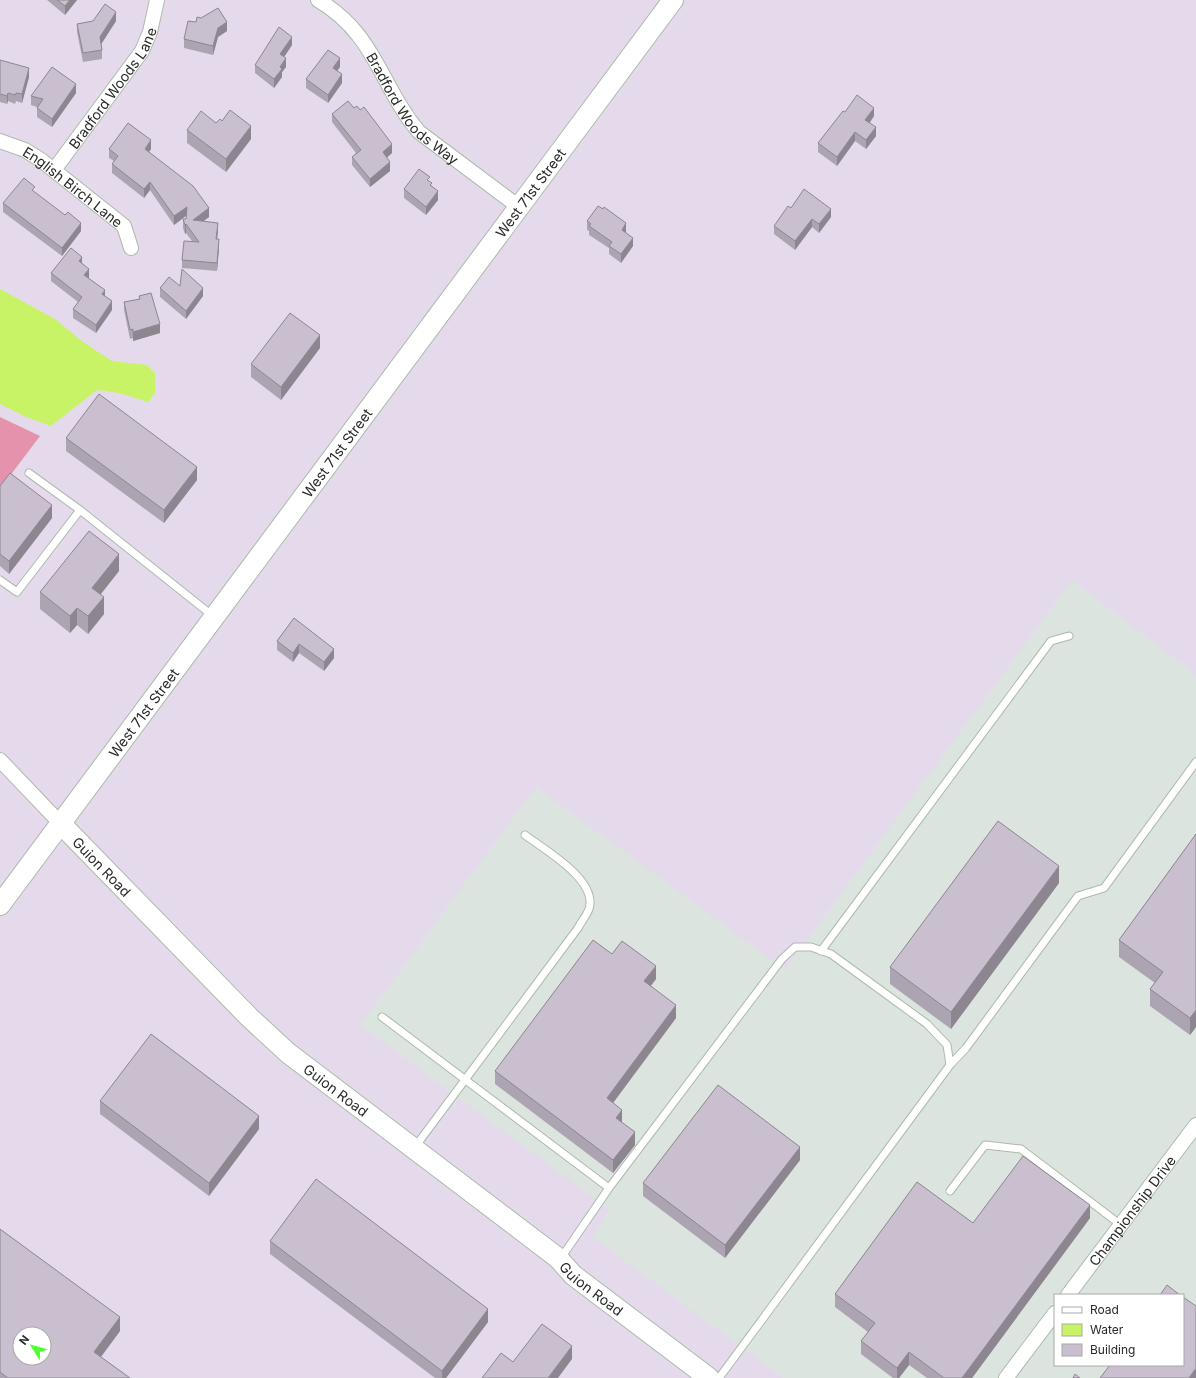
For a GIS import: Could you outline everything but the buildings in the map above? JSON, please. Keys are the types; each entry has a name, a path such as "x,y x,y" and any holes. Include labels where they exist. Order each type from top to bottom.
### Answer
{"main road":[{"name":"West 71st Street","path":"0,905 673,0"},
{"name":"Guion Road","path":"61,824 268,1036 303,1065 560,1260 573,1275 709,1378"}],"street":[{"name":"Bradford Woods Lane","path":"54,170 142,51 150,32 157,0"},
{"name":"Bradford Woods Way","path":"318,0 332,9 357,32 366,43 408,117 420,132 519,207"},
{"name":"English Birch Lane","path":"0,141 25,150 54,170 124,226 131,248"},
{"name":"Guion Road","path":"0,760 61,824"},
{"name":"Championship Drive","path":"1069,1294 1196,1125"},
{"path":"1006,1378 1054,1314"}],"lane":[{"path":"29,473 80,510 215,617"},
{"path":"0,580 17,592 80,510"},
{"path":"821,951 1051,640 1069,636"},
{"path":"719,1378 950,1065 966,1048 1078,896 1104,888 1196,762"},
{"path":"414,1149 578,928 590,908 589,894 576,873 525,835"},
{"path":"560,1260 609,1188 782,959 795,947 811,947 831,954 927,1024 947,1045 950,1065"},
{"path":"382,1017 609,1188"},
{"path":"950,1191 985,1145 1021,1149 1121,1225"}],"shaded area":[{"path":"0,417 40,436 0,489"},
{"path":"1072,580 1196,675 1196,1378 783,1378 593,1237 609,1209 360,1025 536,787 785,970"}],"water":[{"path":"0,289 55,319 83,342 112,361 147,365 155,373 155,393 148,402 119,393 97,390 51,426 26,417 0,404"}]}
